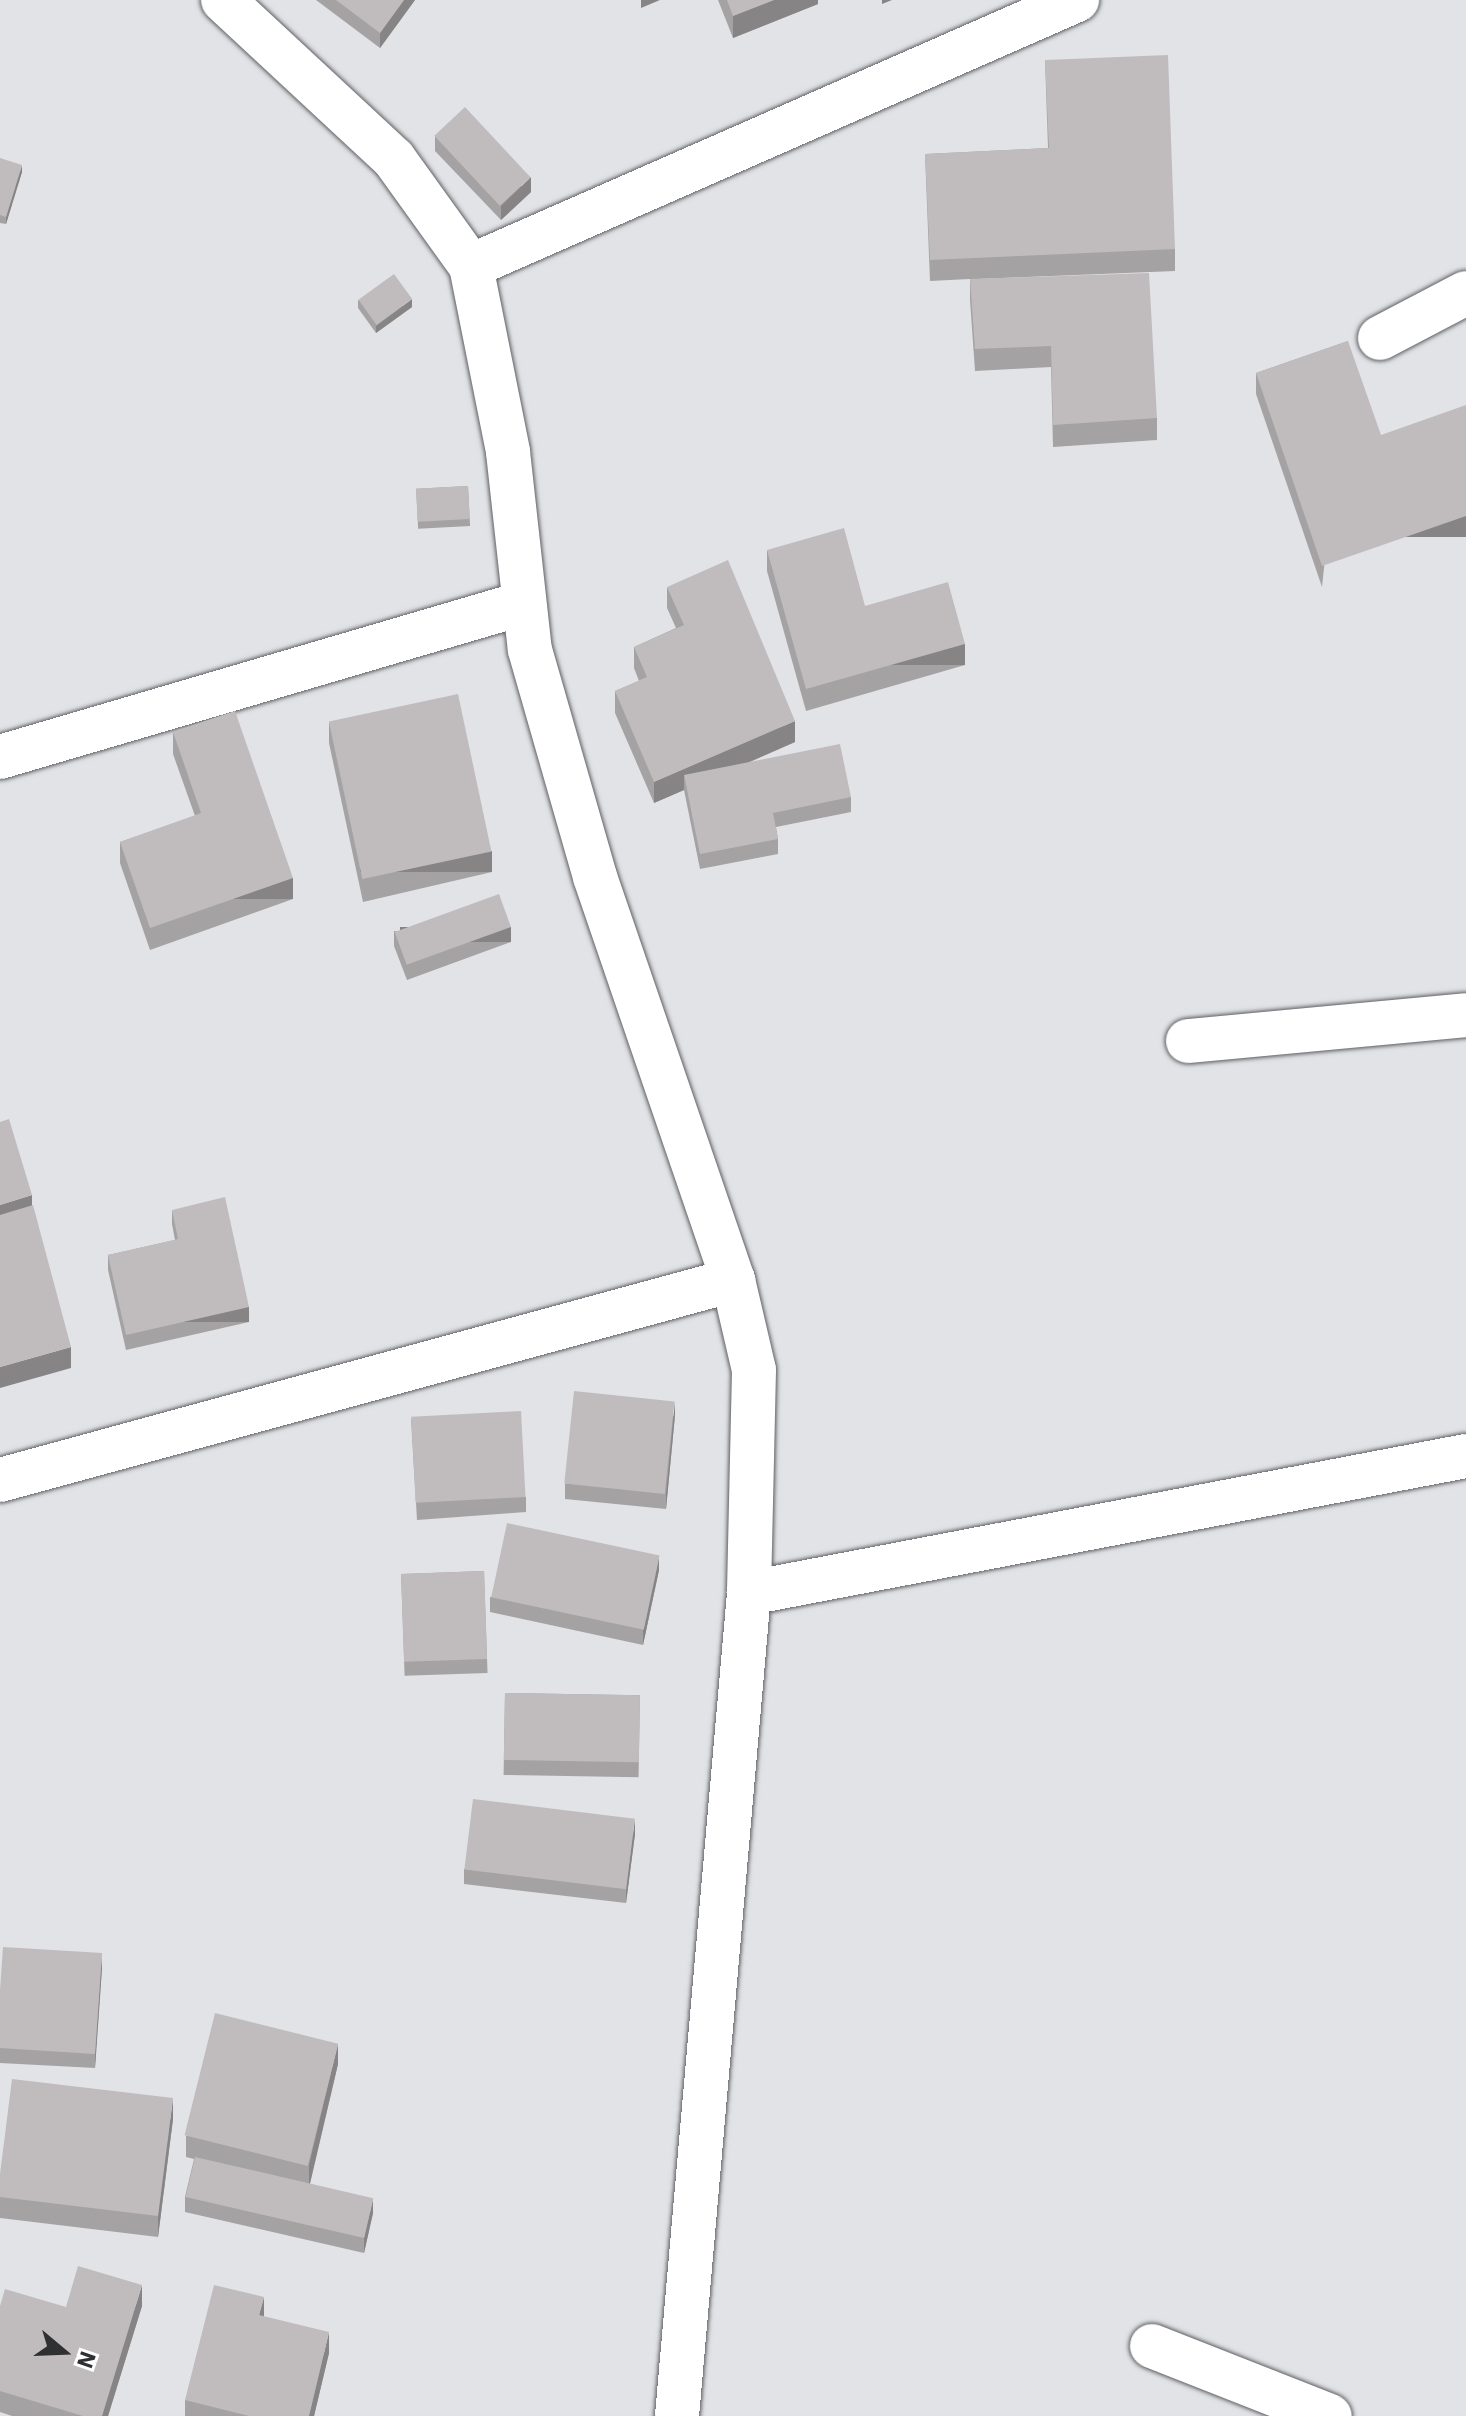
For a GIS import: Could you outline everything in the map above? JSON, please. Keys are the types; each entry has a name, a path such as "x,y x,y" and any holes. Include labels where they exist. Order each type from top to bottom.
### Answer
{"street":[{"path":"223,0 394,159 471,266 508,452 530,650 595,877 733,1280 754,1370 749,1593 677,2416"},
{"path":"471,266 1077,0"},
{"path":"1380,338 1466,293"},
{"path":"0,757 524,603"},
{"path":"1188,1041 1466,1015"},
{"path":"0,1480 733,1280"},
{"path":"749,1593 1466,1456"},
{"path":"1152,2346 1330,2416"}],"building":[{"path":"336,0 404,0 380,33"},
{"path":"727,0 774,0 733,16"},
{"path":"1168,55 1175,249 930,260 925,154 1049,148 1045,60"},
{"path":"465,107 530,177 500,206 434,136"},
{"path":"0,158 22,165 6,217 0,215"},
{"path":"1149,273 1157,418 1053,425 1051,346 975,349 970,279"},
{"path":"394,274 412,299 377,325 358,300"},
{"path":"1348,341 1381,435 1466,405 1466,516 1322,566 1256,373"},
{"path":"468,486 470,519 418,522 416,489"},
{"path":"844,528 865,606 948,582 965,644 806,689 767,550"},
{"path":"728,560 795,721 654,782 615,691 647,677 634,647 684,625 667,587"},
{"path":"458,694 491,851 362,879 329,721"},
{"path":"235,711 293,878 150,928 120,842 201,813 173,732"},
{"path":"840,744 851,797 773,813 778,839 700,854 684,775"},
{"path":"499,894 511,927 407,965 395,932"},
{"path":"9,1119 32,1195 0,1205 0,1122"},
{"path":"225,1197 249,1307 126,1335 108,1255 178,1239 172,1210"},
{"path":"33,1205 71,1347 0,1367 0,1215"},
{"path":"574,1391 674,1402 665,1494 564,1483"},
{"path":"521,1411 526,1497 416,1503 411,1417"},
{"path":"507,1523 660,1555 644,1630 491,1597"},
{"path":"484,1571 487,1659 404,1662 401,1574"},
{"path":"505,1693 640,1695 639,1762 504,1760"},
{"path":"473,1799 635,1819 626,1889 464,1869"},
{"path":"3,1947 102,1953 95,2054 0,2048"},
{"path":"215,2013 338,2044 308,2166 185,2135"},
{"path":"12,2079 173,2098 158,2216 0,2197"},
{"path":"195,2157 373,2198 364,2238 186,2197"},
{"path":"78,2266 142,2285 102,2416 83,2416 0,2391 0,2306 5,2289 66,2307"},
{"path":"214,2285 264,2297 259,2315 329,2332 309,2416 249,2416 185,2400"}]}
